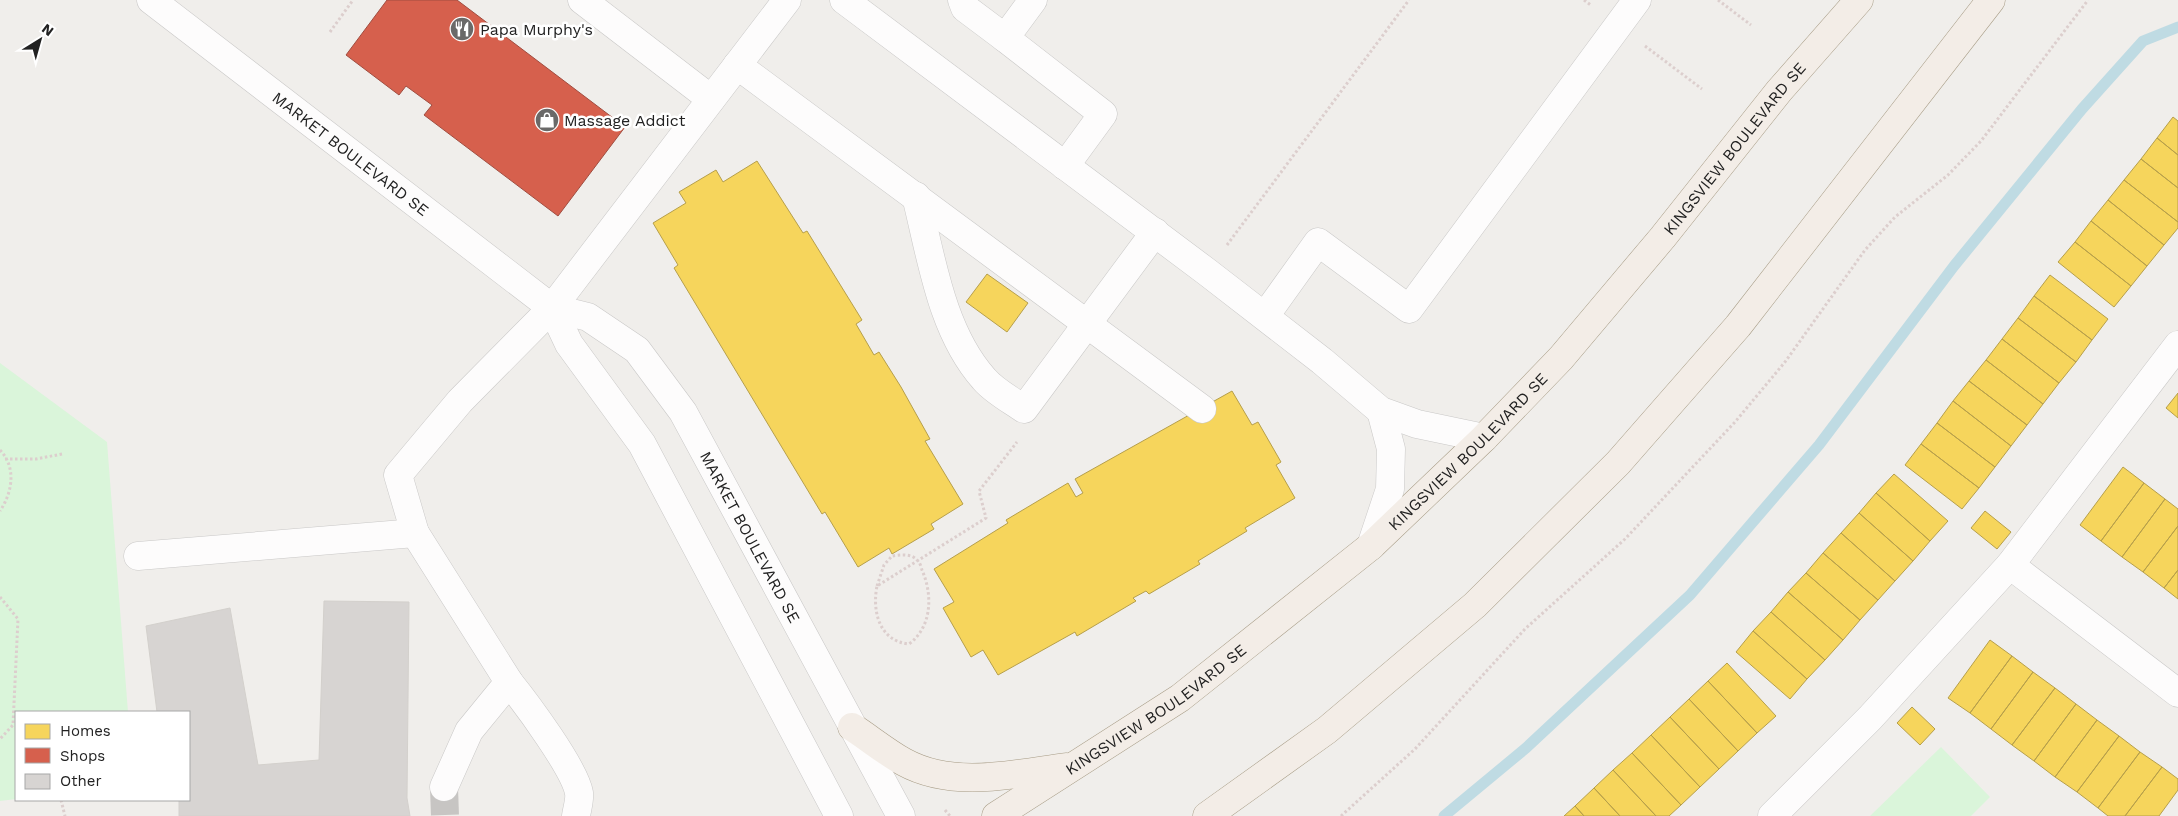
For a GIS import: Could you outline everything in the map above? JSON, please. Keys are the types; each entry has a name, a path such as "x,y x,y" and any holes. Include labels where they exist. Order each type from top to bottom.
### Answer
{"main road":[{"name":"KINGSVIEW BOULEVARD SE","path":"996,816 1180,698 1371,546 1484,438 1561,358 1663,237 1779,91 1858,1"},
{"path":"1206,816 1327,730 1474,605 1618,463 1738,326 1990,4"},
{"path":"852,727 905,762 944,775 986,778 1075,765"}],"street":[{"name":"MARKET BOULEVARD SE","path":"151,0 552,308 588,317 637,350 683,412 901,816"},
{"path":"582,0 711,99"},
{"path":"576,816 579,793 566,764 524,700 509,682 415,533 398,475 460,401 552,308 787,0"},
{"path":"844,0 1265,316 1381,411 1417,424 1484,438"},
{"path":"962,0 965,8 1103,114 1065,166"},
{"path":"1005,38 1034,0"},
{"path":"1265,316 1318,242 1409,309 1637,0"},
{"path":"737,65 1202,409"},
{"path":"916,196 945,314 957,338 984,379 1024,409 1154,232"},
{"name":"MARKET BOULEVARD SE","path":"552,308 569,344 642,444 839,816"},
{"path":"1772,816 1870,718 2010,565 2178,346"},
{"path":"1371,546 1390,489 1391,449 1381,411"},
{"path":"138,556 415,533"},
{"path":"2010,565 2178,693"},
{"path":"444,787 468,731 509,682"}],"path":[{"path":"330,32 353,0"},
{"path":"1207,272 1409,0"},
{"path":"1718,0 1751,25"},
{"path":"1341,816 1415,749 1525,629 1625,538 1735,422 1786,362 1865,250 1895,217 1948,176 1982,141 2088,0"},
{"path":"877,586 917,559 986,518 979,491 1018,440 1024,409"},
{"path":"0,450 10,467 11,483 8,499 0,511"},
{"path":"6,459 36,459 62,454"},
{"path":"910,555 917,559 925,577 930,605 923,628 916,639 909,644 899,643 882,628 874,603 877,586 884,565 892,556 910,555"},
{"path":"0,597 18,619 13,725 0,739"},
{"path":"61,801 65,816"}],"green space":[{"path":"0,363 107,442 128,711 15,711 15,799 0,801"},
{"path":"1941,747 1990,797 1971,816 1870,816"}],"building: Homes":[{"path":"2173,117 2178,121 2178,155 2157,138"},
{"path":"2157,138 2178,155 2178,188 2141,159"},
{"path":"2141,159 2178,188 2178,222 2124,180"},
{"path":"757,161 803,233 807,231 862,320 856,324 874,355 879,352 901,387 930,439 925,441 963,504 931,524 934,529 892,554 889,548 858,567 825,512 822,514 674,268 678,265 653,223 686,203 679,192 716,170 723,182"},
{"path":"2124,180 2178,222 2178,228 2164,245 2108,200"},
{"path":"2108,200 2164,245 2147,266 2091,221"},
{"path":"2091,221 2147,266 2131,286 2075,242"},
{"path":"2075,242 2131,286 2114,307 2058,262"},
{"path":"987,274 1028,303 1007,332 966,302"},
{"path":"2050,275 2108,319 2092,340 2034,296"},
{"path":"2034,296 2092,340 2076,362 2018,318"},
{"path":"2018,318 2076,362 2059,383 2002,339"},
{"path":"2002,339 2059,383 2043,404 1986,360"},
{"path":"1986,360 2043,404 2027,425 1969,381"},
{"path":"1969,381 2027,425 2011,446 1953,401"},
{"path":"1232,391 1252,425 1258,422 1281,462 1276,465 1295,498 1245,528 1247,531 1198,561 1200,564 1149,594 1146,591 1133,598 1136,601 1077,636 1075,632 998,675 983,650 971,657 943,608 954,602 934,569 1008,523 1006,520 1068,483 1076,497 1083,493 1075,479"},
{"path":"2178,393 2178,418 2166,408"},
{"path":"1953,401 2011,446 1995,467 1937,423"},
{"path":"1937,423 1995,467 1979,488 1921,444"},
{"path":"1921,444 1979,488 1962,509 1905,465"},
{"path":"2123,467 2144,483 2101,541 2080,525"},
{"path":"1894,474 1948,521 1930,541 1876,493"},
{"path":"2144,483 2165,499 2122,557 2101,541"},
{"path":"1876,493 1930,541 1913,561 1859,513"},
{"path":"2165,499 2178,509 2178,526 2143,572 2122,557"},
{"path":"1985,511 2011,532 1997,549 1971,528"},
{"path":"1859,513 1913,561 1895,581 1841,533"},
{"path":"2178,526 2178,570 2164,588 2143,572"},
{"path":"1841,533 1895,581 1878,600 1823,553"},
{"path":"1823,553 1878,600 1860,620 1806,573"},
{"path":"2178,570 2178,599 2164,588"},
{"path":"1806,573 1860,620 1843,640 1788,592"},
{"path":"1788,592 1843,640 1825,660 1771,612"},
{"path":"1771,612 1825,660 1807,679 1753,631"},
{"path":"1753,631 1807,679 1790,699 1736,652"},
{"path":"1990,640 2012,656 1970,713 1948,698"},
{"path":"2012,656 2033,672 1991,729 1970,713"},
{"path":"1727,663 1776,716 1757,733 1708,681"},
{"path":"2033,672 2055,688 2012,745 1991,729"},
{"path":"1708,681 1757,733 1738,751 1689,699"},
{"path":"2055,688 2076,704 2034,761 2012,745"},
{"path":"1689,699 1738,751 1719,769 1670,717"},
{"path":"2076,704 2097,720 2055,777 2034,761"},
{"path":"1912,707 1935,729 1920,745 1897,723"},
{"path":"1670,717 1719,769 1700,787 1651,735"},
{"path":"2097,720 2119,736 2077,792 2055,777"},
{"path":"1651,735 1700,787 1681,805 1632,753"},
{"path":"2119,736 2140,752 2098,808 2077,792"},
{"path":"2140,752 2162,767 2125,816 2108,816 2098,808"},
{"path":"1632,753 1681,805 1669,816 1656,816 1613,770"},
{"path":"2162,767 2178,779 2178,790 2159,816 2125,816"},
{"path":"1613,770 1656,816 1620,816 1594,788"},
{"path":"1594,788 1620,816 1584,816 1575,806"},
{"path":"1575,806 1584,816 1564,816"}],"building: Shops":[{"path":"387,0 457,0 625,127 558,216 424,115 432,105 406,86 399,95 346,55"}],"building: Other":[{"path":"324,601 409,602 407,798 410,816 179,816 179,801 190,801 190,711 157,711 146,626 230,608 258,765 319,760"}],"waterway":[{"path":"1444,816 1526,748 1690,595 1819,445 1954,266 2082,109 2143,41 2178,27"}],"tunnel":[{"path":"444,787 445,816"}],"place":[{"name":"Papa Murphy's","path":"462,29"},
{"name":"Massage Addict","path":"547,120"}]}
